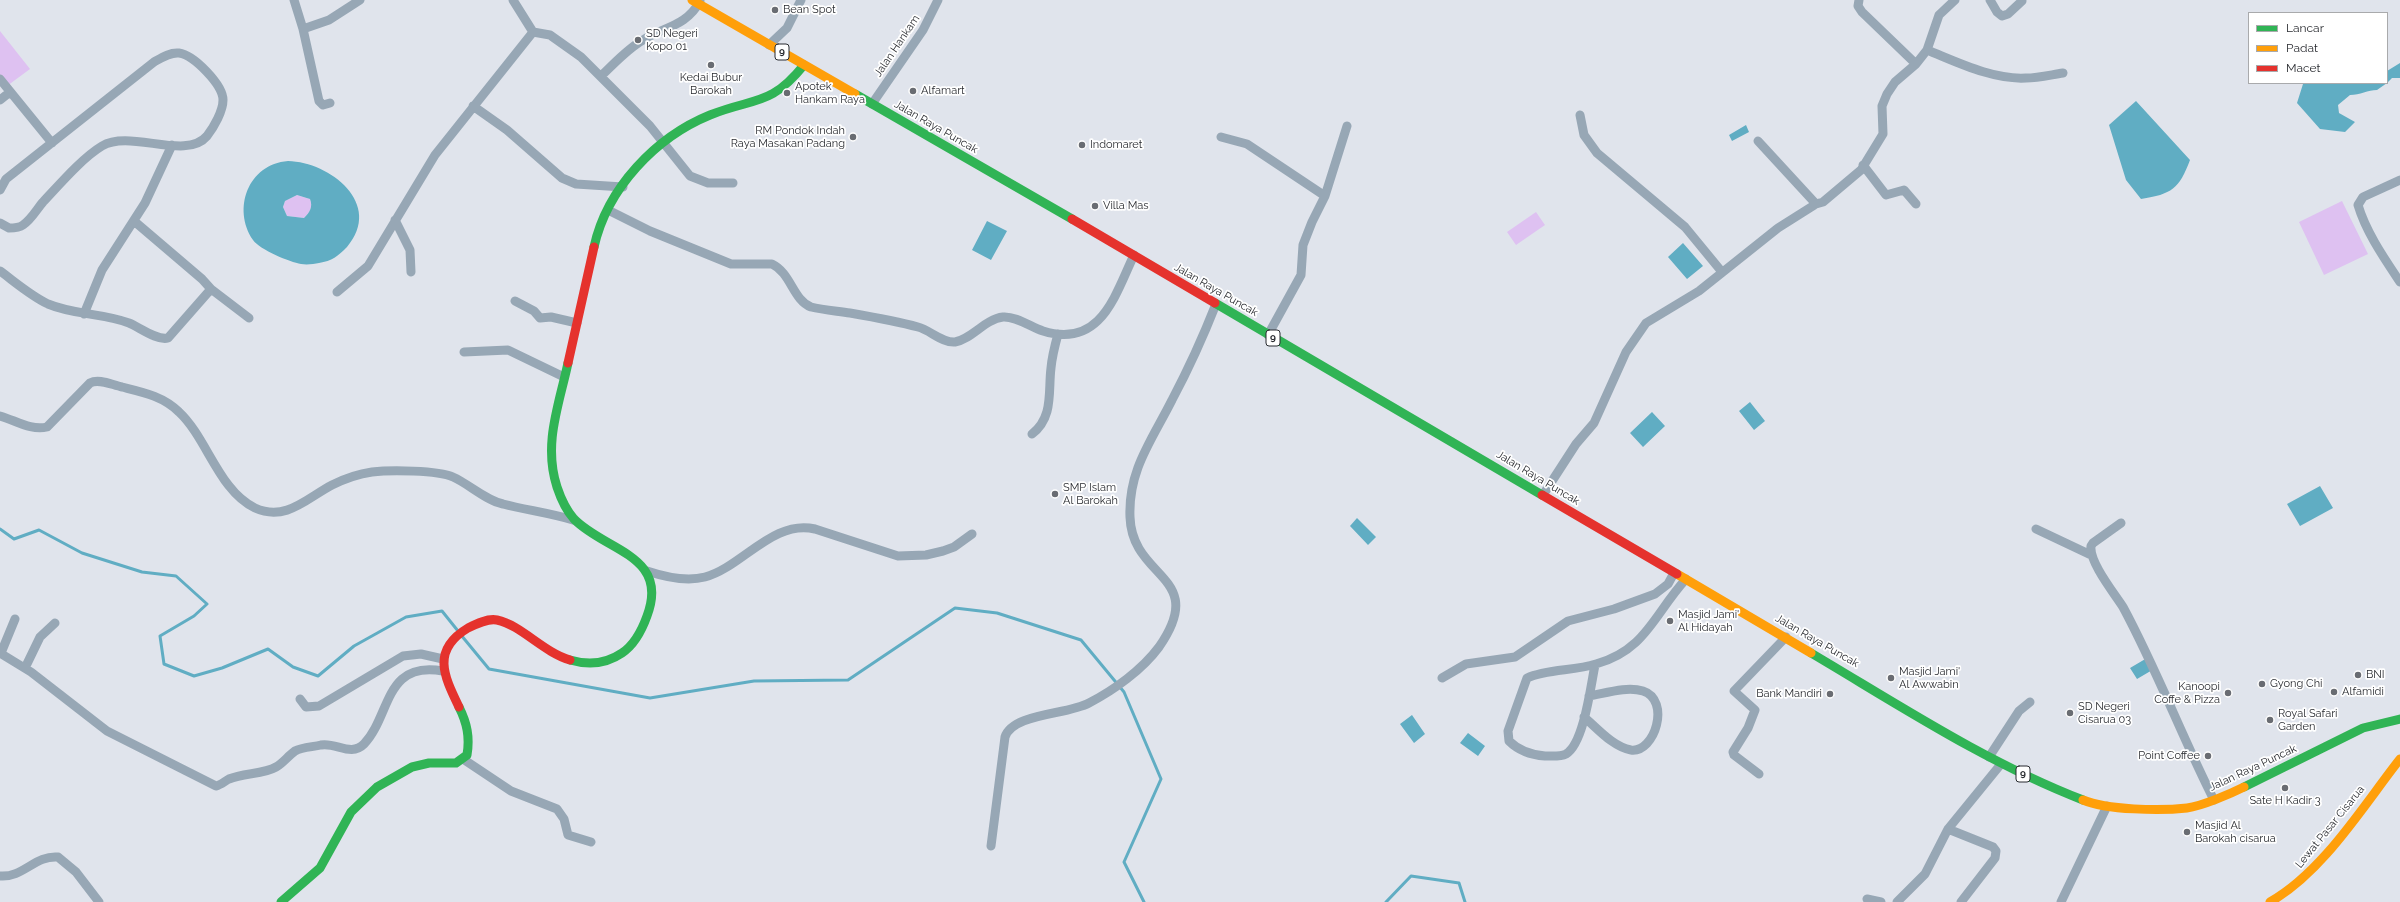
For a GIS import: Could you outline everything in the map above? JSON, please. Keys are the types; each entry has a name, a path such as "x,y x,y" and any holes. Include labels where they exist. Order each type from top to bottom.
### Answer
{"main road":[{"name":"Jalan Raya Puncak","path":"697,1 769,45 1134,255 2001,764 2075,798 2107,806 2159,809 2188,808 2214,800 2257,781 2363,728 2400,719"},
{"path":"281,902 320,868 351,812 377,787 412,767 429,763 454,764 463,759 468,750 467,729 460,704 443,671 443,659 452,641 473,625 486,620 497,620 556,656 588,664 605,663 628,648 647,616 652,597 647,571 628,554 574,520 562,498 549,450 595,241 608,210 623,187 643,161 661,142 678,130 699,120 772,97 788,85 804,65"},
{"name":"Lewat Pasar Cisarua","path":"2270,902 2276,900 2304,878 2400,758"}],"street":[{"path":"294,0 303,28 319,101 323,105 330,103"},
{"path":"303,28 329,20 360,0"},
{"path":"513,0 532,32 550,35 581,57 650,126 661,142 694,179 718,184 733,183"},
{"path":"769,45 787,28 801,0"},
{"name":"Jalan Hankam","path":"872,104 923,30 938,0"},
{"path":"1859,0 1858,6 1862,12 1916,64"},
{"path":"1543,495 1576,444 1594,423 1626,352 1639,332 1652,319 1699,291 1786,222 1816,204 1823,202 1859,173 1883,134 1882,106 1887,94 1895,82 1916,64 1927,50 1939,15 1955,0"},
{"path":"1990,0 1996,12 2002,16 2008,14 2022,1"},
{"path":"601,76 643,40 682,22 692,14 697,1"},
{"path":"337,292 368,266 434,155 532,32"},
{"path":"1927,50 1962,64 2011,78 2025,79 2062,73"},
{"path":"0,190 3,176 52,143 154,62 166,55 178,53 193,59 202,66 223,100 216,122 203,140 186,145 172,145 116,140 103,145 49,196 24,225 8,228 0,223"},
{"path":"0,79 52,143"},
{"path":"0,100 10,92"},
{"path":"473,106 507,130 562,178 576,184 623,187"},
{"path":"1580,115 1584,135 1597,153 1688,230 1722,272"},
{"path":"1268,335 1301,275 1303,246 1312,222 1325,196 1347,126"},
{"path":"1221,137 1247,144 1325,196"},
{"path":"1758,141 1816,204"},
{"path":"84,314 102,270 134,222 154,186 172,145"},
{"path":"1863,165 1886,195 1904,190 1916,204"},
{"path":"2400,180 2363,197 2358,204 2361,215 2384,257 2400,282"},
{"path":"608,210 650,231 731,264 772,264 788,277 802,302 811,307 870,316 919,327 952,342 958,341 1003,318 1058,334 1086,330 1102,319 1134,255"},
{"path":"395,220 410,250 411,272"},
{"path":"134,222 202,279 211,289 249,318"},
{"path":"0,271 47,303 84,314 113,317 165,339 171,336 211,289"},
{"path":"514,300 534,311 540,318 551,317 577,323"},
{"path":"991,846 1005,737 1010,728 1027,720 1078,708 1115,686 1132,674 1161,643 1174,620 1176,602 1169,585 1136,544 1130,523 1130,496 1144,451 1192,360 1216,304"},
{"path":"1032,434 1043,423 1047,411 1051,391 1051,368 1058,334"},
{"path":"464,352 508,350 564,377"},
{"path":"0,416 28,426 39,428 47,427 90,383 98,381 141,391 163,400 179,412 194,430 232,488 250,505 263,511 277,512 292,509 332,485 360,475 378,472 426,472 447,474 502,504 574,520"},
{"path":"2121,524 2093,543 2091,546 2091,555 2148,655 2187,746 2214,800"},
{"path":"647,571 678,579 704,577 721,571 770,538 791,529 802,527 815,529 898,556 926,555 943,551 954,547 972,534"},
{"path":"2036,529 2091,555"},
{"path":"1442,678 1466,664 1515,657 1568,621 1608,610 1655,594 1665,586 1674,572"},
{"path":"1595,665 1584,717 1573,748 1566,754 1559,756 1527,753 1516,747 1508,738 1527,678 1595,665 1616,658 1642,638 1656,620 1668,599 1686,579"},
{"path":"15,619 0,653 25,668 107,731 216,786 237,776 274,768 299,750 328,744 347,750 357,748 364,744 370,736 383,708 400,681 410,674 427,670 443,671"},
{"path":"25,668 40,637 56,623"},
{"path":"1759,774 1734,755 1733,752 1748,728 1755,710 1734,690 1786,637"},
{"path":"300,699 306,707 318,706 403,656 421,654 443,659"},
{"path":"1584,717 1612,741 1631,750 1640,749 1646,745 1658,719 1658,710 1654,699 1644,691 1624,690 1589,696"},
{"path":"1989,757 2019,711 2030,702"},
{"path":"463,759 512,791 554,807 564,819 568,836 591,842"},
{"path":"1897,902 1925,874 1948,829 2001,764"},
{"path":"2061,902 2107,806"},
{"path":"1948,829 1993,847 1996,851 1995,858 1961,902"},
{"path":"0,876 14,876 39,859 58,857 76,872 99,902"},
{"path":"1868,899 1881,902"}],"shaded area":[{"path":"0,31 30,69 7,86 0,77"},
{"path":"297,195 310,199 310,209 304,218 287,216 283,207 285,201"},
{"path":"2342,201 2368,254 2324,275 2299,222"},
{"path":"1536,212 1545,225 1516,245 1507,232"}],"water":[{"path":"2400,63 2400,78 2392,78 2388,82 2388,70"},
{"path":"2303,84 2386,84 2377,90 2350,95 2338,105 2339,113 2355,122 2345,132 2320,129 2297,103"},
{"path":"2136,101 2190,160 2182,178 2173,188 2160,195 2141,199 2126,180 2109,125"},
{"path":"1746,125 1749,132 1732,141 1729,135"},
{"path":"288,161 304,163 320,169 335,177 347,188 356,201 359,216 357,231 347,247 334,258 319,263 301,264 290,261 262,248 253,240 247,228 244,215 244,202 254,179 263,170 274,164","holes":["297,195 310,199 310,209 304,218 287,216 283,207 285,201"]},
{"path":"987,221 1007,231 991,260 972,250"},
{"path":"1683,243 1703,266 1687,279 1668,257"},
{"path":"1750,402 1765,421 1754,430 1739,411"},
{"path":"1652,412 1665,426 1643,447 1630,433"},
{"path":"2320,486 2333,508 2300,526 2287,504"},
{"path":"1357,518 1376,537 1368,545 1350,526"},
{"path":"2147,658 2154,669 2137,679 2130,668"},
{"path":"1412,715 1425,734 1414,743 1400,724"},
{"path":"1468,733 1485,746 1478,756 1460,743"}],"waterway":[{"path":"0,529 14,539 39,530 82,553 142,572 176,576 207,604 194,616 160,636 164,664 194,676 222,668 268,649 293,667 318,676 354,646 406,617 442,611 458,631"},
{"path":"461,635 489,669 650,698 754,681 848,680 955,608 997,613 1081,640 1124,692 1161,779 1124,862 1144,902"},
{"path":"1386,902 1411,876 1459,883 1465,902"}],"traffic: fast":[{"path":"594,247 601,225 610,205 622,185 653,151 671,137 710,115 771,95 781,88 804,65"},
{"path":"855,94 1072,219"},
{"path":"1215,303 1542,495"},
{"path":"568,363 557,409 552,440 553,471 557,487 566,508 574,519 587,530 631,557 642,567 650,580 652,596 643,627 626,650 616,657 603,661 583,663 570,660"},
{"path":"1811,653 1910,713 1978,751 2012,769 2083,800"},
{"path":"281,902 320,868 351,812 377,787 412,767 429,763 456,763 467,755 467,730 459,707"},
{"path":"2244,787 2363,728 2400,719"}],"traffic: slow":[{"path":"692,0 855,94"},
{"path":"1677,574 1811,653"},
{"path":"2270,902 2307,874 2325,856 2357,817 2400,759"},
{"path":"2083,800 2119,808 2176,809 2200,805 2244,787"}],"traffic: jam":[{"path":"1072,219 1215,303"},
{"path":"568,363 594,247"},
{"path":"1542,495 1677,574"},
{"path":"459,707 449,685 446,674 444,664 445,654 449,645 456,636 478,623 493,620 506,623 515,627 551,651 570,660"}],"place":[{"name":"Bean Spot","path":"775,10"},
{"name":"SD Negeri Kopo 01","path":"638,40"},
{"name":"Kedai Bubur Barokah","path":"711,65"},
{"name":"Alfamart","path":"913,91"},
{"name":"Apotek Hankam Raya","path":"787,93"},
{"name":"RM Pondok Indah Raya Masakan Padang","path":"853,137"},
{"name":"Indomaret","path":"1082,145"},
{"name":"Villa Mas","path":"1095,206"},
{"name":"SMP Islam Al Barokah","path":"1055,494"},
{"name":"Masjid Jami' Al Hidayah","path":"1670,621"},
{"name":"BNI","path":"2358,675"},
{"name":"Masjid Jami' Al Awwabin","path":"1891,678"},
{"name":"Gyong Chi","path":"2262,684"},
{"name":"Alfamidi","path":"2334,692"},
{"name":"Kanoopi Coffe & Pizza","path":"2228,693"},
{"name":"Bank Mandiri","path":"1830,694"},
{"name":"SD Negeri Cisarua 03","path":"2070,713"},
{"name":"Royal Safari Garden","path":"2270,720"},
{"name":"Point Coffee","path":"2208,756"},
{"name":"Sate H Kadir 3","path":"2285,788"},
{"name":"Masjid Al Barokah cisarua","path":"2187,832"}]}
